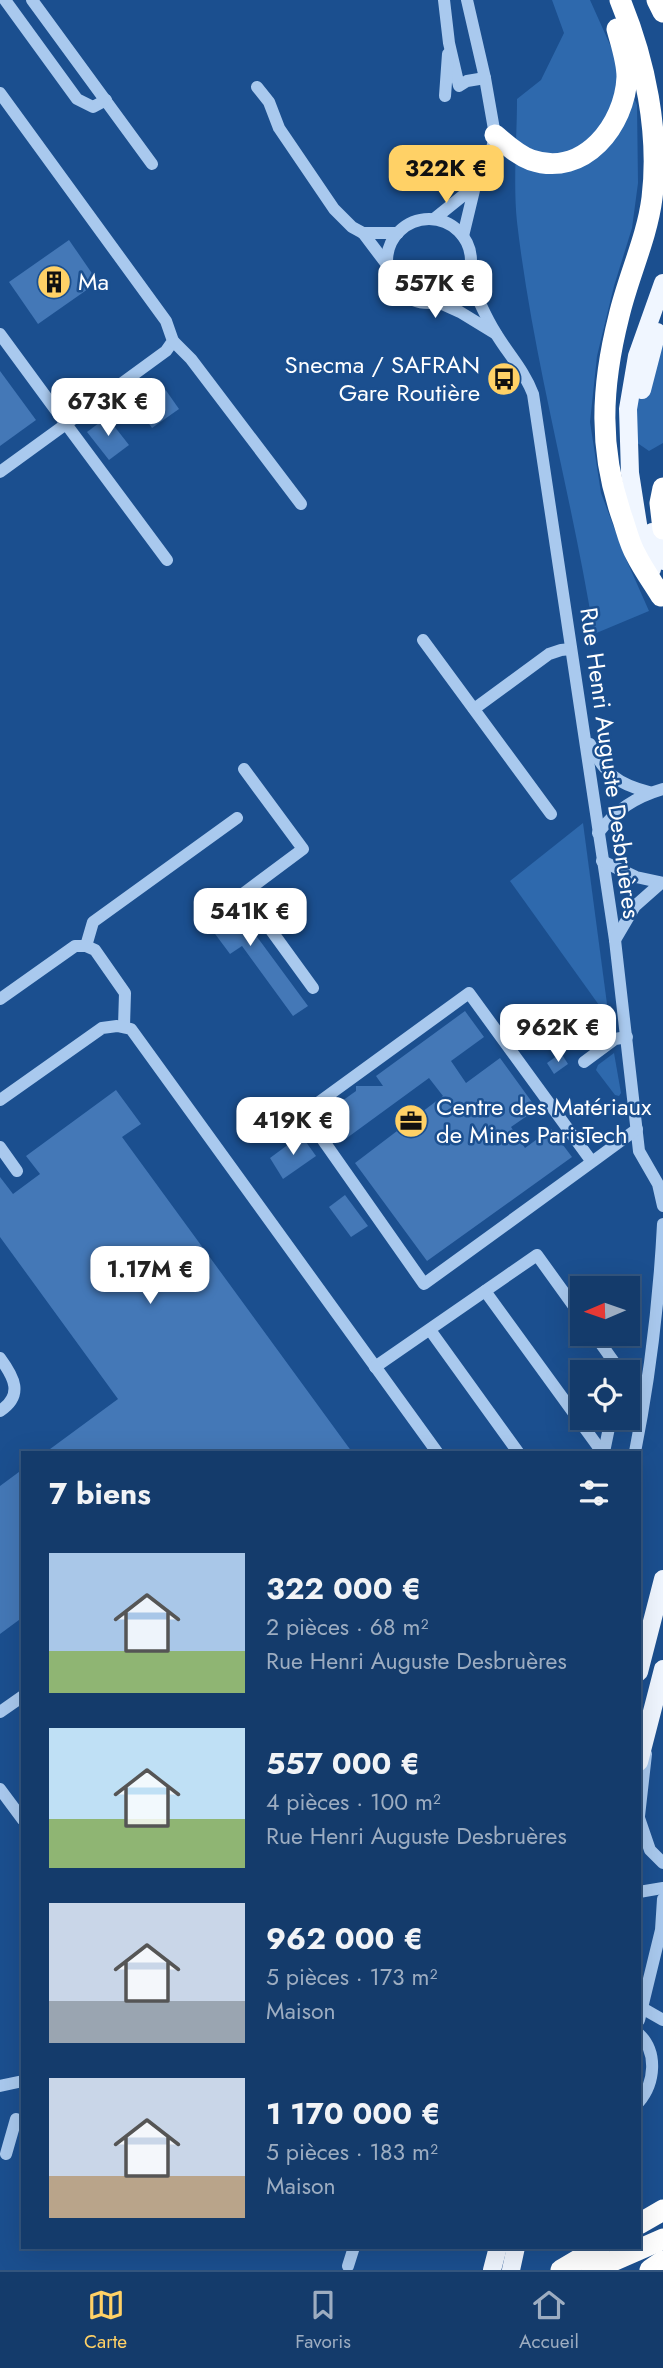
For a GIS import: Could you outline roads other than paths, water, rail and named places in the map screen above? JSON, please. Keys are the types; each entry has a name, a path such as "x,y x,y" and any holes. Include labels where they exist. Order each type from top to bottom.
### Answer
{"highway":[{"path":"495,135 515,152 530,160 559,162 586,154 613,127 621,109 627,75 624,53 608,0"},
{"path":"620,0 645,78 653,132 652,198 613,341 608,368 604,430 615,496 635,554 662,598"},
{"path":"657,0 663,12"},
{"path":"663,488 660,503 663,529"},
{"path":"641,2223 663,2210"},
{"path":"641,2249 663,2239"},
{"path":"561,2270 597,2249"},
{"path":"592,2270 640,2249"},
{"path":"650,2270 663,2261"}],"main road":[{"path":"662,598 640,537 630,474 628,409 637,356 663,283"},
{"path":"663,316 640,400 638,462 646,513 656,548 663,561"},
{"path":"641,1664 663,1579"},
{"path":"641,1755 663,1670"},
{"path":"492,2269 510,2255"}],"street":[{"path":"5,0 76,99 93,107 106,100"},
{"path":"33,0 152,164"},
{"path":"444,0 449,43 459,86 467,81 485,78"},
{"name":"Rue Henri Auguste Desbruères","path":"467,0 495,135 489,162 475,186 463,236 471,254 468,275 496,334 526,376 533,394 615,940 639,1151 658,1184 663,1206"},
{"path":"445,96 449,43"},
{"path":"257,88 269,102 279,128 334,209 352,227 363,233 388,266"},
{"path":"0,93 166,321 173,341 191,359 301,504"},
{"name":"Rue Henri Auguste Desbruères","path":"398,233 408,224 434,219 475,186"},
{"path":"434,219 447,223 463,236"},
{"path":"363,233 398,233"},
{"path":"388,266 390,244 398,233"},
{"name":"Rue Henri Auguste Desbruères","path":"388,266 394,284 403,295 430,304 438,302 496,334"},
{"path":"438,302 457,293 468,275"},
{"path":"0,334 167,560"},
{"path":"0,472 166,352 173,341"},
{"path":"423,640 551,814"},
{"path":"474,709 549,654 571,649"},
{"path":"584,730 598,762 606,773 632,788 649,792"},
{"path":"244,769 303,849 244,893 313,988"},
{"path":"598,833 612,815 649,792 663,789"},
{"path":"86,946 93,922 237,818"},
{"path":"602,862 636,877 662,883"},
{"path":"615,940 635,906 662,883"},
{"path":"0,999 75,946 86,946 95,950 125,993 124,1026"},
{"path":"592,1162 469,993 304,1113 424,1284 592,1162 637,1129"},
{"path":"0,1100 102,1028 124,1026 131,1029 436,1451"},
{"path":"584,1062 615,1039 627,1037"},
{"path":"0,1147 18,1171"},
{"path":"635,1451 660,1287 663,1224"},
{"path":"376,1367 537,1255 570,1301"},
{"path":"485,1291 602,1451"},
{"path":"430,1330 518,1451"},
{"path":"0,1358 10,1371 15,1389 8,1406 0,1411"},
{"path":"603,1451 608,1430"},
{"path":"0,1712 21,1697"},
{"path":"641,1803 647,1734"},
{"path":"0,1789 21,1817"},
{"path":"641,1823 650,1850 663,1863"},
{"path":"641,1892 663,1888"},
{"path":"641,2010 661,1930 663,1899"},
{"path":"641,2014 663,2020"},
{"path":"641,2037 650,2048 652,2066 648,2088 641,2099"},
{"path":"0,2086 21,2081"},
{"path":"6,2154 16,2119 21,2121"},
{"path":"348,2266 353,2249"}],"place":[{"name":"Ma","path":"54,282"},
{"name":"Snecma / SAFRAN Gare Routière","path":"504,379"},
{"name":"Centre des Matériaux de Mines ParisTech","path":"411,1121"}]}
